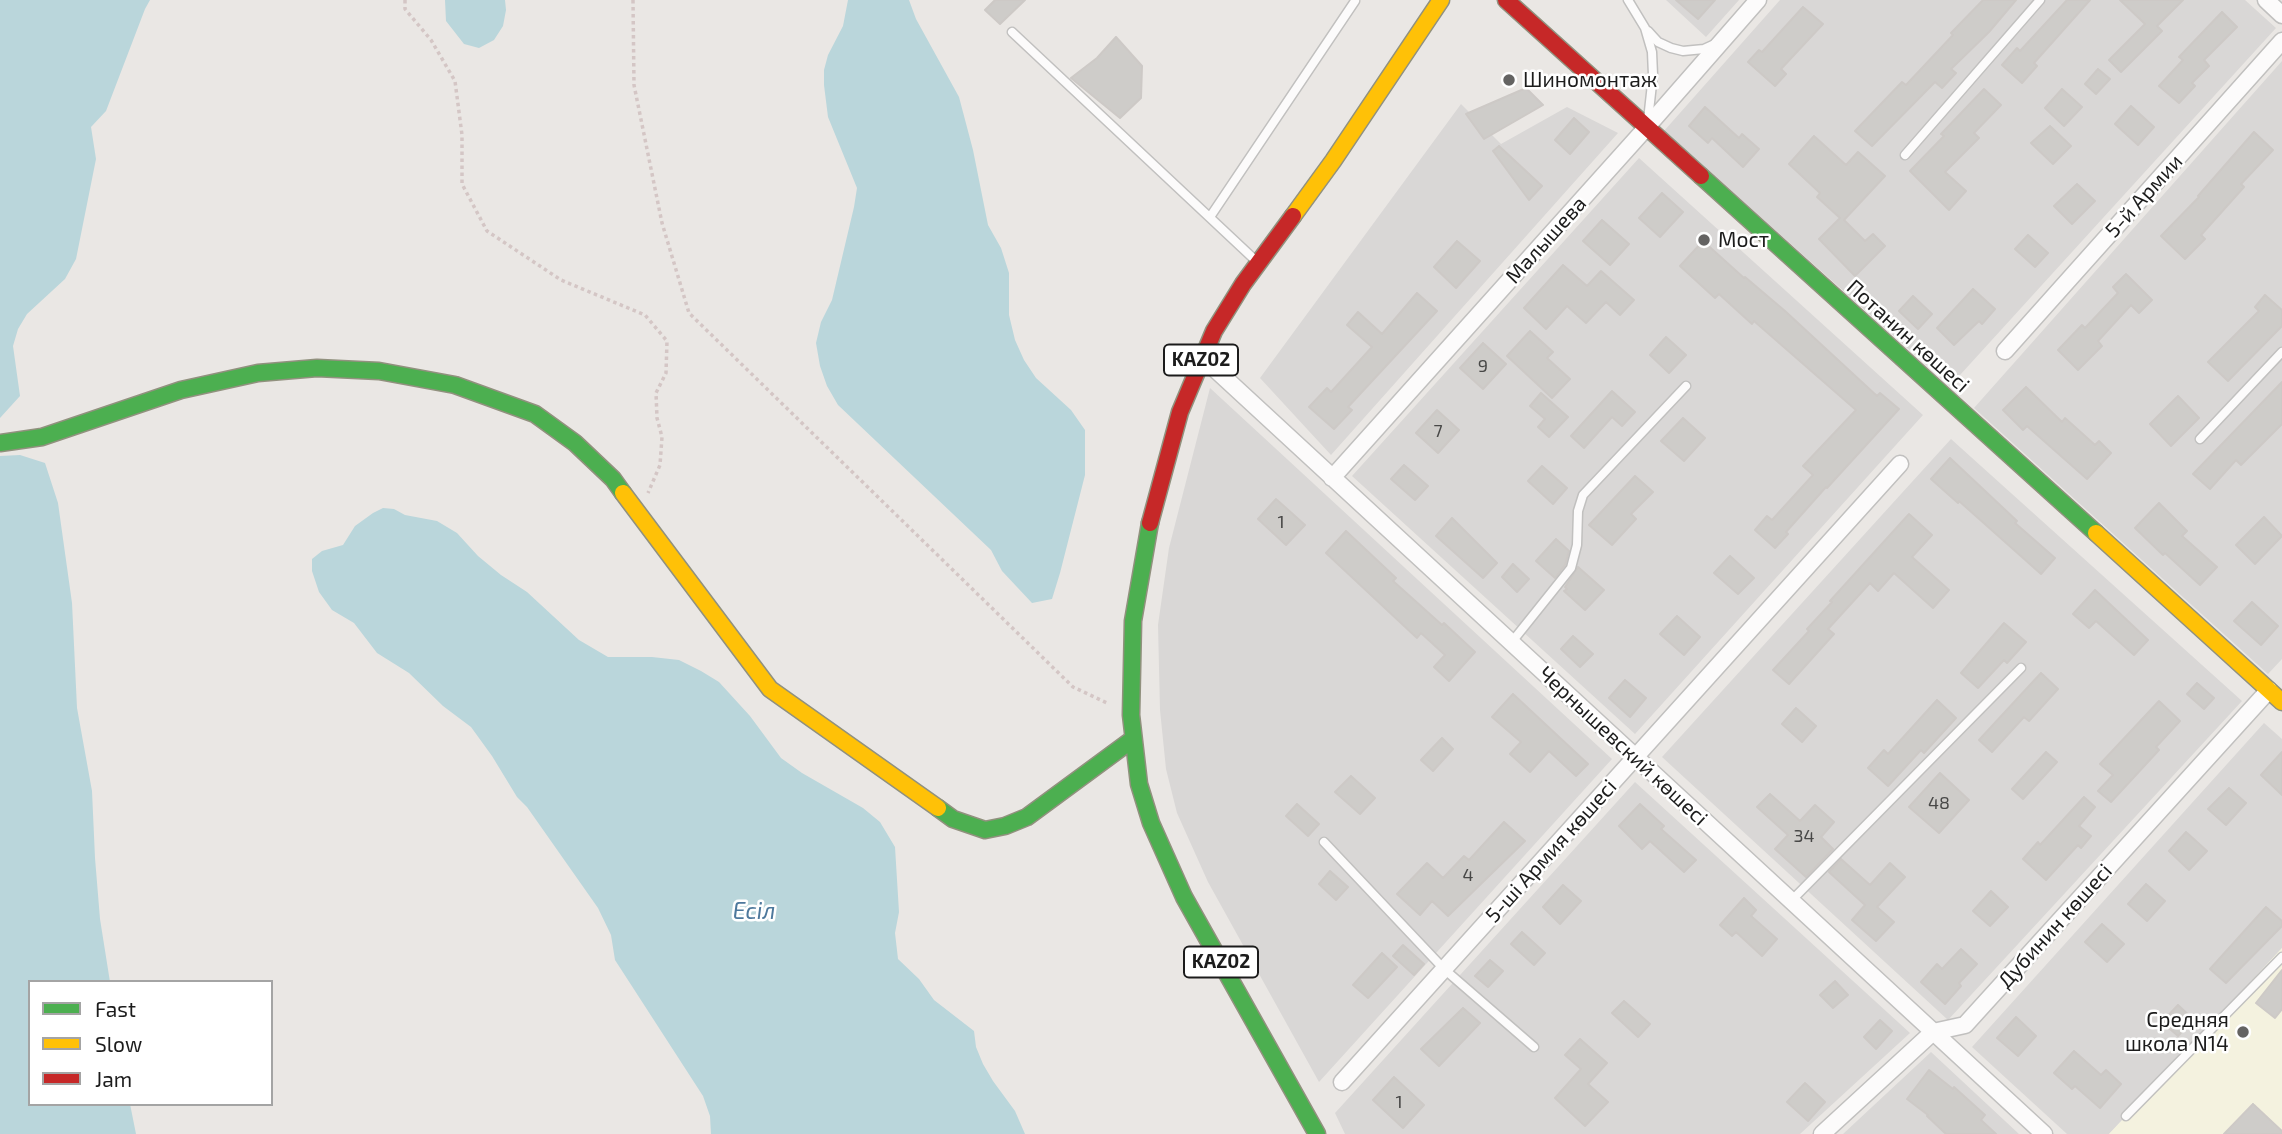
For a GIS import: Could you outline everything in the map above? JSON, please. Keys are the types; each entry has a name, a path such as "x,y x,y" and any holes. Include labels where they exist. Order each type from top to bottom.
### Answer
{"main road":[{"name":"KAZ02","path":"1317,1134 1184,897 1151,823 1139,784 1133,739 1133,621 1145,542 1180,412 1202,357 1229,305 1333,161 1441,0"},
{"name":"Потанин көшесі","path":"1506,0 2282,702"},
{"path":"0,443 42,437 181,390 258,373 317,368 379,370 455,385 535,414 575,443 612,479 770,689 953,819 985,830 1027,817 1133,739"}],"street":[{"name":"Малышева","path":"1332,478 1758,0"},
{"path":"2266,0 2282,15"},
{"name":"5-й Армии","path":"2005,351 2282,41"},
{"name":"Чернышевский көшесі","path":"1202,357 2044,1134"},
{"name":"5-ші Армия көшесі","path":"1342,1082 1900,464"},
{"name":"Дубинин көшесі","path":"1822,1134 1933,1031 1965,1025 2269,690"}],"lane":[{"path":"1628,0 1645,28 1658,42 1671,48 1684,51 1704,49 1726,36"},
{"path":"1905,155 2040,0"},
{"path":"1210,217 1355,1"},
{"path":"1645,28 1652,52 1653,75 1646,128"},
{"path":"1012,32 1259,263"},
{"path":"2200,439 2282,352"},
{"path":"1511,643 1570,568 1577,545 1578,511 1583,495 1686,386"},
{"path":"1791,901 2021,668"},
{"path":"1324,842 1444,969 1534,1047"},
{"path":"2126,1116 2282,957"}],"path":[{"path":"405,0 405,9 431,40 455,81 462,135 462,184 488,231 561,280 645,315 667,341 666,373 656,393 657,418 662,437 660,465 639,514"},
{"path":"633,0 634,85 662,223 689,313 1073,687 1131,715"}],"shaded area":[{"path":"1666,0 1739,0 1706,37"},
{"path":"1780,0 2245,0 2276,28 1950,386 1664,131"},
{"path":"2282,61 2282,659 2268,674 1974,408"},
{"path":"1461,104 1501,144 1567,107 1618,133 1331,455 1260,378"},
{"path":"1639,158 1923,415 1635,734 1352,476"},
{"path":"1210,388 1612,759 1319,1082 1208,882 1177,813 1166,769 1160,710 1158,625 1169,548"},
{"path":"1951,439 2242,701 1948,1020 1662,757"},
{"path":"2264,723 2282,739 2282,948 2109,1134 2067,1134 1972,1047"},
{"path":"1635,782 1910,1033 1800,1134 1345,1134 1335,1113"},
{"name":"Средняя школа N14","path":"2282,948 2282,1134 2109,1134 2126,1116"},
{"path":"1931,1052 2019,1134 1843,1134"}],"water":[{"path":"0,0 150,0 106,111 91,127 96,159 76,259 65,279 27,314 18,329 13,346 20,396 0,418"},
{"path":"445,0 505,0 503,26 494,40 479,48 464,44 446,21"},
{"path":"848,0 909,0 916,19 959,97 988,225 1001,248 1009,273 1009,315 1015,340 1036,378 1071,410 1085,430 1085,475 1052,599 1032,603 1002,571 991,550 838,405 820,366 816,343 821,322 832,300 857,188 828,117 824,85 828,55 843,26"},
{"path":"20,455 45,463 58,503 72,603 77,708 92,791 100,919 110,980 28,980 28,1106 130,1106 136,1134 0,1134 0,456"},
{"name":"Есіл","path":"383,508 437,521 457,533 478,556 527,592 579,640 608,657 679,660 719,682 750,716 781,758 863,808 880,822 895,847 899,912 895,933 898,959 919,979 934,1000 974,1031 976,1047 983,1064 1015,1111 1025,1134 711,1134 710,1116 703,1096 615,960 611,935 598,908 527,807 517,797 492,756 471,727 443,706 409,673 377,653 354,623 332,610 319,592 312,571 312,559 322,551 343,545 355,526"}],"building":[{"path":"995,0 1025,0 1000,24 985,10"},
{"path":"1676,0 1715,0 1698,19"},
{"path":"1983,0 2016,0 1989,32 1951,69 1956,73 1942,88 1935,82 1872,146 1855,131 1902,82 1906,85"},
{"path":"2067,0 2090,0 2034,63 2037,66 2022,83 2002,65 2017,48 2020,51"},
{"path":"2120,0 2183,0 2157,26 2162,31 2121,72 2109,60 2145,24"},
{"path":"1803,7 1823,24 1781,69 1786,74 1775,86 1748,62 1759,50 1762,52"},
{"path":"2222,12 2237,27 2204,60 2209,66 2192,83 2195,86 2179,103 2159,86 2183,60 2179,57"},
{"path":"1116,37 1142,66 1141,98 1120,118 1071,78 1097,58"},
{"path":"2098,69 2110,79 2096,94 2085,84"},
{"path":"1526,88 1543,105 1484,139 1466,114"},
{"path":"1984,89 2001,105 1974,133 1979,138 1945,172 1966,191 1949,210 1910,171"},
{"path":"2062,89 2082,107 2064,126 2045,108"},
{"path":"2131,106 2154,127 2138,145 2115,124"},
{"path":"1705,107 1739,138 1742,134 1759,149 1743,167 1712,138 1708,143 1689,126"},
{"path":"1574,118 1589,132 1570,154 1555,140"},
{"path":"2050,126 2071,146 2053,164 2031,143"},
{"path":"2254,132 2273,150 2241,184 2244,187 2201,235 2205,239 2185,259 2161,236 2199,197"},
{"path":"1814,136 1846,165 1858,152 1885,176 1844,220 1865,241 1873,234 1885,246 1855,276 1819,239 1840,218 1817,197 1820,193 1789,164"},
{"path":"1499,146 1542,186 1529,200 1493,151"},
{"path":"2077,184 2095,201 2072,224 2054,206"},
{"path":"1662,193 1683,212 1660,237 1639,218"},
{"path":"1602,220 1629,244 1610,265 1583,241"},
{"path":"2028,235 2048,253 2035,267 2015,249"},
{"path":"1457,241 1480,261 1456,288 1434,267"},
{"path":"1703,241 1785,311 1877,396 1880,393 1899,409 1826,487 1775,548 1755,530 1767,516 1772,520 1813,475 1803,466 1856,410 1754,321 1752,324 1719,294 1715,298 1680,266"},
{"path":"1563,265 1587,286 1601,271 1634,300 1620,315 1606,302 1586,323 1567,306 1546,329 1524,308"},
{"path":"2126,274 2152,300 2139,313 2131,305 2098,341 2102,346 2078,370 2058,350 2082,325 2085,328 2118,293 2113,287"},
{"path":"1973,289 1995,309 1982,324 1979,321 1954,345 1937,328"},
{"path":"1417,293 1437,311 1348,407 1352,410 1334,429 1309,407 1327,388 1331,392 1372,347 1347,325 1358,312 1382,334"},
{"path":"2265,295 2282,310 2282,326 2228,381 2208,362 2259,311 2255,307"},
{"path":"1913,296 1932,314 1918,329 1899,311"},
{"path":"1530,331 1553,352 1547,358 1570,379 1552,398 1507,356"},
{"path":"1666,337 1686,355 1669,373 1650,355"},
{"path":"1483,343 1506,364 1483,389 1460,368"},
{"path":"2282,382 2282,424 2241,465 2236,460 2210,489 2193,474"},
{"path":"2026,387 2062,422 2065,418 2095,445 2099,441 2111,453 2087,479 2027,426 2023,430 2003,410"},
{"path":"1612,391 1635,412 1622,426 1612,417 1584,448 1571,436"},
{"path":"1541,393 1568,417 1549,437 1538,427 1545,419 1530,406"},
{"path":"2178,396 2199,418 2171,446 2150,424"},
{"path":"1437,410 1459,430 1438,453 1416,433"},
{"path":"1683,418 1705,438 1684,461 1661,441"},
{"path":"1950,458 2017,521 2015,523 2055,558 2041,574 1931,479"},
{"path":"1404,465 1428,486 1415,500 1391,479"},
{"path":"1542,466 1567,488 1553,504 1528,481"},
{"path":"1635,476 1653,492 1631,514 1636,519 1612,545 1589,525"},
{"path":"1276,499 1305,525 1286,545 1258,519"},
{"path":"2159,503 2187,531 2182,536 2217,567 2200,585 2135,528"},
{"path":"1909,514 1932,535 1912,557 1949,590 1933,608 1894,573 1878,591 1870,583 1828,629 1834,634 1789,684 1773,670 1809,631 1807,629 1832,602 1830,601"},
{"path":"2264,517 2282,536 2255,564 2236,545"},
{"path":"1452,518 1497,563 1483,578 1436,536"},
{"path":"1346,531 1396,578 1393,581 1475,652 1449,681 1434,667 1445,655 1421,633 1417,638 1326,553"},
{"path":"1556,539 1569,551 1565,565 1555,578 1536,561"},
{"path":"1730,556 1754,578 1738,594 1714,573"},
{"path":"1513,564 1529,579 1517,592 1502,577"},
{"path":"1578,567 1604,590 1585,610 1564,591"},
{"path":"2095,590 2148,640 2134,655 2096,621 2089,628 2073,614"},
{"path":"2252,602 2278,626 2261,645 2234,621"},
{"path":"1677,616 1700,637 1684,655 1660,634"},
{"path":"2004,623 2026,642 2007,663 2004,660 1978,688 1961,673"},
{"path":"1573,636 1593,654 1580,667 1561,649"},
{"path":"2041,673 2058,689 2029,721 2024,717 1992,752 1979,740"},
{"path":"1625,680 1646,698 1630,717 1609,698"},
{"path":"2197,683 2214,698 2204,709 2187,694"},
{"path":"1513,694 1588,764 1576,776 1549,751 1530,772 1510,754 1521,742 1492,717"},
{"path":"1937,700 1956,718 1924,753 1921,750 1888,786 1868,768 1884,750 1888,754"},
{"path":"2159,701 2180,721 2156,747 2159,750 2111,802 2098,791 2113,775 2100,764"},
{"path":"1796,708 1816,726 1802,742 1782,724"},
{"path":"1442,738 1453,749 1433,771 1421,760"},
{"path":"2046,752 2057,762 2023,799 2012,789"},
{"path":"2282,752 2282,795 2261,775"},
{"path":"1940,773 1969,800 1939,833 1909,807"},
{"path":"1351,776 1375,798 1360,814 1335,792"},
{"path":"2229,788 2246,803 2226,825 2208,809"},
{"path":"1770,794 1800,821 1815,805 1834,822 1821,837 1833,849 1806,877 1775,849 1788,835 1757,807"},
{"path":"2084,797 2095,807 2079,826 2091,836 2081,848 2078,845 2046,880 2023,859 2038,842 2040,845"},
{"path":"1297,804 1319,824 1308,836 1286,816"},
{"path":"1640,804 1664,826 1661,829 1696,860 1684,872 1650,841 1642,849 1619,826"},
{"path":"1504,822 1525,841 1448,916 1432,901 1420,915 1397,894 1427,863 1443,878 1464,856 1469,860"},
{"path":"2186,832 2207,851 2189,870 2169,851"},
{"path":"1841,859 1870,885 1890,863 1905,877 1877,907 1894,922 1876,941 1852,920 1865,905 1829,872"},
{"path":"1330,871 1348,887 1336,900 1319,884"},
{"path":"2146,884 2165,901 2147,921 2128,904"},
{"path":"1563,885 1581,901 1560,924 1543,907"},
{"path":"1991,891 2008,907 1990,926 1973,911"},
{"path":"1744,898 1756,910 1751,916 1777,939 1762,956 1736,932 1732,936 1720,925"},
{"path":"2266,907 2282,921 2282,926 2226,983 2210,969"},
{"path":"2102,924 2124,944 2107,962 2085,942"},
{"path":"1522,932 1545,953 1534,965 1511,944"},
{"path":"1403,945 1424,964 1414,975 1393,956"},
{"path":"1961,949 1977,964 1959,983 1961,986 1945,1004 1921,982 1937,964 1942,969"},
{"path":"1382,953 1397,967 1368,998 1353,985"},
{"path":"1490,960 1503,971 1488,987 1475,976"},
{"path":"2282,970 2282,1009 2275,1018 2256,1003"},
{"path":"1835,981 1848,995 1833,1008 1820,995"},
{"path":"1624,1001 1650,1024 1638,1037 1612,1013"},
{"path":"2178,1005 2193,1019 2178,1036 2162,1022"},
{"path":"1463,1008 1480,1023 1439,1066 1421,1049"},
{"path":"2016,1017 2036,1036 2018,1056 1997,1038"},
{"path":"1880,1020 1892,1031 1876,1049 1864,1037"},
{"path":"1580,1039 1607,1063 1588,1084 1608,1102 1585,1126 1555,1098 1581,1069 1565,1055"},
{"path":"2074,1051 2101,1075 2106,1070 2121,1084 2100,1108 2075,1086 2072,1089 2054,1073"},
{"path":"1929,1070 1953,1089 1954,1087 1985,1115 1981,1120 1996,1134 1946,1134 1928,1115 1907,1099"},
{"path":"1394,1077 1424,1105 1403,1128 1373,1100"},
{"path":"1805,1083 1825,1102 1808,1121 1787,1102"},
{"name":"Средняя школа N14","path":"2253,1104 2282,1134 2224,1134"}],"traffic: fast":[{"path":"1701,176 2096,533"},
{"path":"0,443 42,437 181,390 258,373 317,368 379,371 455,385 535,414 575,443 613,479 623,493"},
{"path":"1150,523 1133,621 1131,715 1139,784 1151,823 1184,897 1317,1134"},
{"path":"938,808 953,819 985,830 1005,826 1027,817 1133,739"}],"traffic: slow":[{"path":"1293,216 1441,0"},
{"path":"623,493 770,689 938,808"},
{"path":"2096,533 2282,702"}],"traffic: jam":[{"path":"1506,0 1701,176"},
{"path":"1150,523 1180,412 1214,331 1243,284 1293,216"}],"place":[{"name":"Шиномонтаж","path":"1509,80"},
{"name":"Мост","path":"1704,240"},
{"name":"Средняя школа N14","path":"2243,1032"}]}
